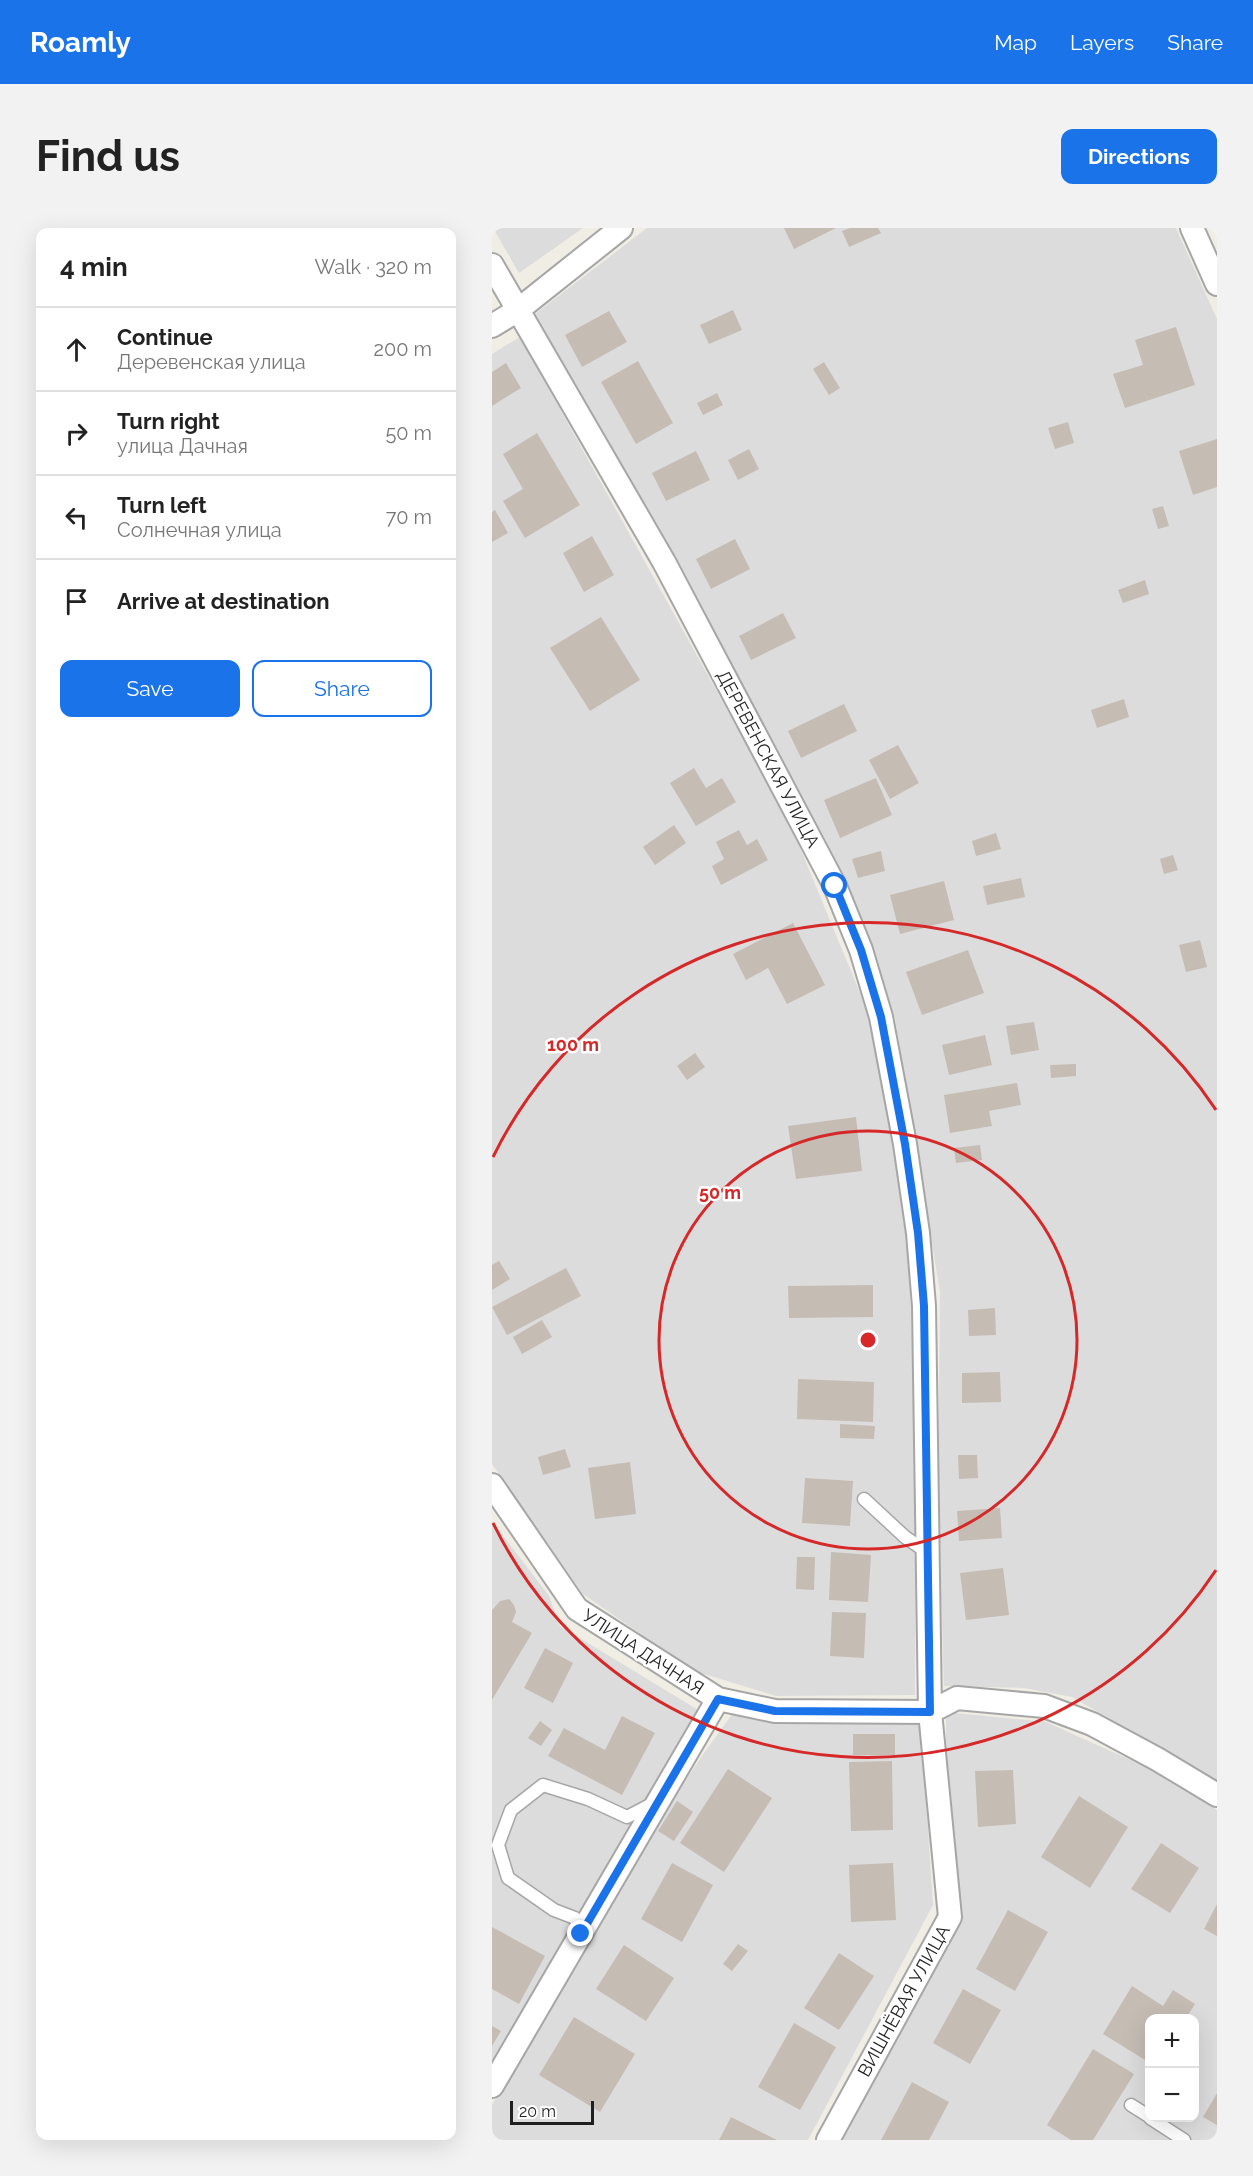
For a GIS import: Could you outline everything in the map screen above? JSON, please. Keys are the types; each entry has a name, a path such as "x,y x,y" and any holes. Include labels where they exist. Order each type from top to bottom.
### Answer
{"street":[{"path":"492,326 518,310 621,228"},
{"path":"1192,228 1217,284"},
{"name":"ДЕРЕВЕНСКАЯ УЛИЦА","path":"492,265 670,573 835,886 861,950 881,1017 905,1144 918,1233 924,1306 930,1712"},
{"name":"УЛИЦА ДАЧНАЯ","path":"492,1485 577,1609 718,1699 775,1711 930,1712"},
{"path":"930,1712 957,1698 1044,1706 1092,1724 1217,1795"},
{"path":"492,2086 718,1699"},
{"name":"ВИШНЁВАЯ УЛИЦА","path":"828,2140 950,1917 930,1712"}],"lane":[{"path":"864,1499 905,1537 927,1552"},
{"path":"581,1934 575,1918 554,1910 508,1878 498,1845 511,1810 543,1785 588,1799 627,1817 659,1800"},
{"path":"1131,2105 1145,2114"},
{"path":"1157,2122 1184,2140"}],"shaded area":[{"path":"493,228 583,228 519,273"},
{"path":"647,228 1176,228 1217,319 1217,1781 1072,1697 1024,1688 944,1686 938,1506 940,1292 895,1019 872,945 839,873 649,514 535,314"},
{"path":"520,337 789,821 867,1010 907,1220 916,1435 915,1695 776,1696 694,1671 583,1594 492,1464 492,354"},
{"path":"492,1521 549,1596 560,1626 698,1710 492,2068"},
{"path":"733,1713 921,1722 933,1905 808,2140 492,2140 492,2105 646,1839"},
{"path":"955,1713 1046,1722 1144,1766 1217,1810 1217,2140 839,2140 953,1932 961,1902 946,1789 946,1716"}],"building":[{"path":"784,228 836,228 794,249"},
{"path":"850,228 878,228 881,233 849,247 842,231"},
{"path":"733,310 742,330 709,344 700,325"},
{"path":"609,311 627,342 582,367 565,335"},
{"path":"1176,327 1195,385 1125,408 1113,374 1143,365 1135,340"},
{"path":"638,361 673,423 636,444 601,382"},
{"path":"824,362 840,388 829,395 813,369"},
{"path":"506,363 521,388 492,406 492,372"},
{"path":"717,393 723,405 703,415 697,403"},
{"path":"1068,422 1074,443 1055,449 1048,428"},
{"path":"537,433 580,505 525,538 503,501 523,489 503,454"},
{"path":"1217,439 1217,487 1193,495 1179,451"},
{"path":"749,449 759,469 738,480 728,460"},
{"path":"696,451 710,480 666,501 652,473"},
{"path":"1163,506 1169,526 1158,529 1152,509"},
{"path":"495,510 508,533 492,542 492,512"},
{"path":"592,536 614,575 584,592 563,553"},
{"path":"735,539 750,569 711,589 696,559"},
{"path":"1145,580 1149,594 1123,603 1118,590"},
{"path":"783,613 796,638 751,660 739,636"},
{"path":"601,617 640,680 590,711 550,648"},
{"path":"1124,699 1129,717 1097,728 1091,710"},
{"path":"844,704 857,731 801,758 788,731"},
{"path":"898,745 919,783 890,799 869,760"},
{"path":"694,768 706,788 722,778 736,802 696,826 670,783"},
{"path":"876,778 892,815 840,838 824,800"},
{"path":"674,825 686,843 655,865 643,847"},
{"path":"739,830 747,845 757,839 768,860 721,885 712,866 724,859 716,842"},
{"path":"996,833 1001,849 976,856 972,841"},
{"path":"881,851 885,871 858,878 852,859"},
{"path":"1173,855 1178,870 1164,874 1160,859"},
{"path":"1021,878 1025,897 987,905 983,886"},
{"path":"944,881 954,920 900,934 890,895"},
{"path":"793,923 825,985 787,1004 768,968 746,980 733,954"},
{"path":"1200,940 1207,967 1186,972 1179,945"},
{"path":"968,950 984,993 922,1015 906,972"},
{"path":"1034,1022 1039,1050 1011,1055 1006,1026"},
{"path":"985,1035 992,1065 949,1075 942,1045"},
{"path":"695,1053 705,1067 687,1080 677,1066"},
{"path":"1076,1064 1076,1076 1051,1078 1050,1065"},
{"path":"1017,1083 1021,1105 989,1111 992,1126 950,1133 944,1095"},
{"path":"856,1117 862,1171 796,1179 788,1126"},
{"path":"980,1145 982,1160 956,1163 954,1148"},
{"path":"499,1261 510,1279 492,1290 492,1265"},
{"path":"566,1268 581,1296 507,1335 492,1307"},
{"path":"873,1285 873,1317 789,1318 788,1286"},
{"path":"995,1308 996,1335 969,1336 968,1310"},
{"path":"542,1320 552,1337 522,1354 513,1337"},
{"path":"1000,1372 1001,1402 962,1403 962,1373"},
{"path":"798,1379 874,1382 873,1422 797,1419"},
{"path":"840,1424 875,1426 874,1439 840,1438"},
{"path":"565,1449 571,1467 543,1475 538,1457"},
{"path":"958,1455 977,1455 978,1478 959,1479"},
{"path":"630,1462 636,1514 595,1519 588,1468"},
{"path":"805,1478 853,1481 850,1526 802,1523"},
{"path":"1000,1508 1002,1538 959,1541 957,1511"},
{"path":"831,1552 871,1555 868,1602 829,1600"},
{"path":"797,1557 815,1557 814,1590 796,1589"},
{"path":"1003,1568 1009,1615 966,1620 960,1573"},
{"path":"509,1599 516,1612 512,1622 532,1633 492,1700 492,1610 500,1601"},
{"path":"832,1612 866,1613 864,1658 830,1656"},
{"path":"545,1648 573,1663 553,1703 524,1688"},
{"path":"622,1716 655,1733 622,1795 548,1756 564,1728 605,1750"},
{"path":"540,1721 552,1730 541,1746 528,1738"},
{"path":"853,1734 895,1734 895,1755 853,1755"},
{"path":"892,1761 893,1830 851,1831 849,1762"},
{"path":"728,1769 772,1798 724,1872 680,1843"},
{"path":"1013,1770 1016,1824 978,1827 975,1771"},
{"path":"1079,1796 1128,1827 1090,1888 1041,1857"},
{"path":"677,1801 693,1812 674,1841 658,1831"},
{"path":"1161,1843 1199,1868 1170,1913 1131,1889"},
{"path":"672,1863 713,1885 682,1942 641,1919"},
{"path":"893,1863 896,1920 851,1922 849,1865"},
{"path":"1217,1904 1217,1936 1204,1929"},
{"path":"1008,1910 1048,1932 1015,1991 976,1969"},
{"path":"492,1927 545,1956 519,2004 492,1989"},
{"path":"738,1944 748,1951 732,1971 723,1964"},
{"path":"624,1945 674,1978 646,2021 596,1989"},
{"path":"839,1953 874,1976 839,2030 804,2008"},
{"path":"1132,1986 1163,2006 1173,1990 1195,2004 1189,2014 1145,2014 1145,2060 1103,2034"},
{"path":"963,1989 1001,2010 970,2064 933,2043"},
{"path":"574,2017 635,2054 600,2112 539,2075"},
{"path":"794,2023 836,2047 800,2110 758,2087"},
{"path":"492,2026 501,2031 492,2046"},
{"path":"1093,2049 1134,2074 1093,2140 1071,2140 1047,2125"},
{"path":"912,2082 949,2102 929,2140 881,2140"},
{"path":"1217,2093 1217,2125 1203,2117"},
{"path":"731,2117 777,2140 719,2140"}],"route":[{"path":"581,1934 718,1699 775,1711 930,1712 924,1306 918,1233 905,1144 881,1017 861,950 835,886"}]}
